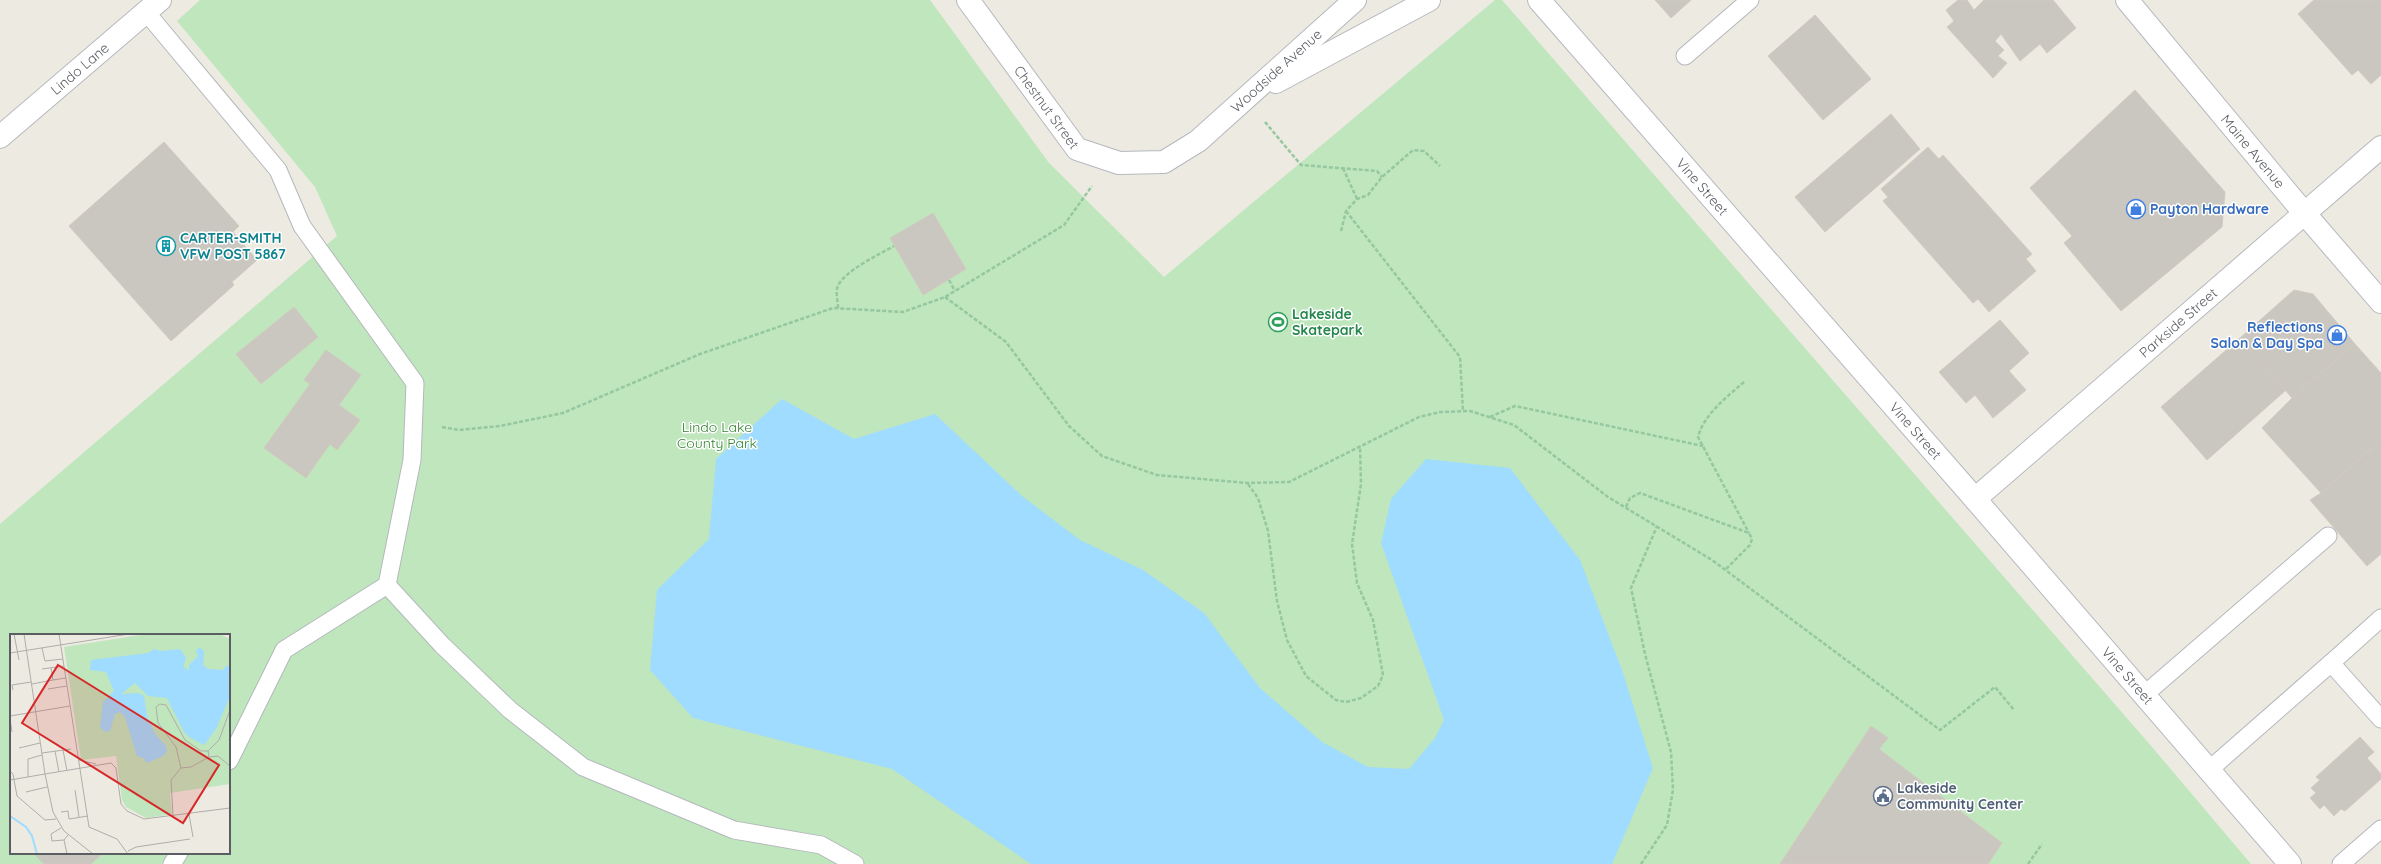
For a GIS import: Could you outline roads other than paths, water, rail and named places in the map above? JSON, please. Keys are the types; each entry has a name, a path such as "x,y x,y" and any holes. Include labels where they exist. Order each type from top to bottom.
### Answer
{"street":[{"name":"Chestnut Street","path":"968,0 1077,148 1119,163 1164,162 1198,141"},
{"name":"Woodside Avenue","path":"1198,141 1355,0"},
{"path":"1244,100 1429,0"},
{"name":"Vine Street","path":"1539,0 1975,499 2290,864"},
{"name":"Maine Avenue","path":"2127,0 2304,214 2381,302"},
{"name":"Lindo Lane","path":"0,138 153,6"},
{"name":"Parkside Street","path":"1975,499 2381,147"}],"lane":[{"path":"1685,56 1750,0"},
{"path":"153,6 278,170 302,226 415,383 412,460 386,585 284,650 230,759"},
{"path":"2144,695 2328,536"},
{"path":"386,585 442,645 510,710 583,767 734,830 821,845 855,864"},
{"path":"2209,770 2381,618"},
{"path":"2331,663 2381,719"},
{"path":"2340,864 2381,829"},
{"path":"172,864 178,854"}],"water":[{"path":"782,399 854,439 935,414 1022,496 1080,540 1143,570 1204,613 1260,688 1322,742 1368,767 1409,769 1435,738 1444,720 1381,543 1391,499 1426,459 1510,468 1580,560 1622,670 1653,768 1612,864 1031,864 892,769 693,718 650,670 657,590 709,539 716,459"}],"place":[{"name":"Payton Hardware","path":"2136,209"},
{"name":"CARTER-SMITH VFW POST 5867","path":"166,246"},
{"name":"Lakeside Skatepark","path":"1278,322"},
{"name":"Reflections Salon & Day Spa","path":"2337,335"},
{"name":"Lakeside Community Center","path":"1883,796"}],"park label":[{"name":"Lindo Lake County Park","path":"717,436"}]}
